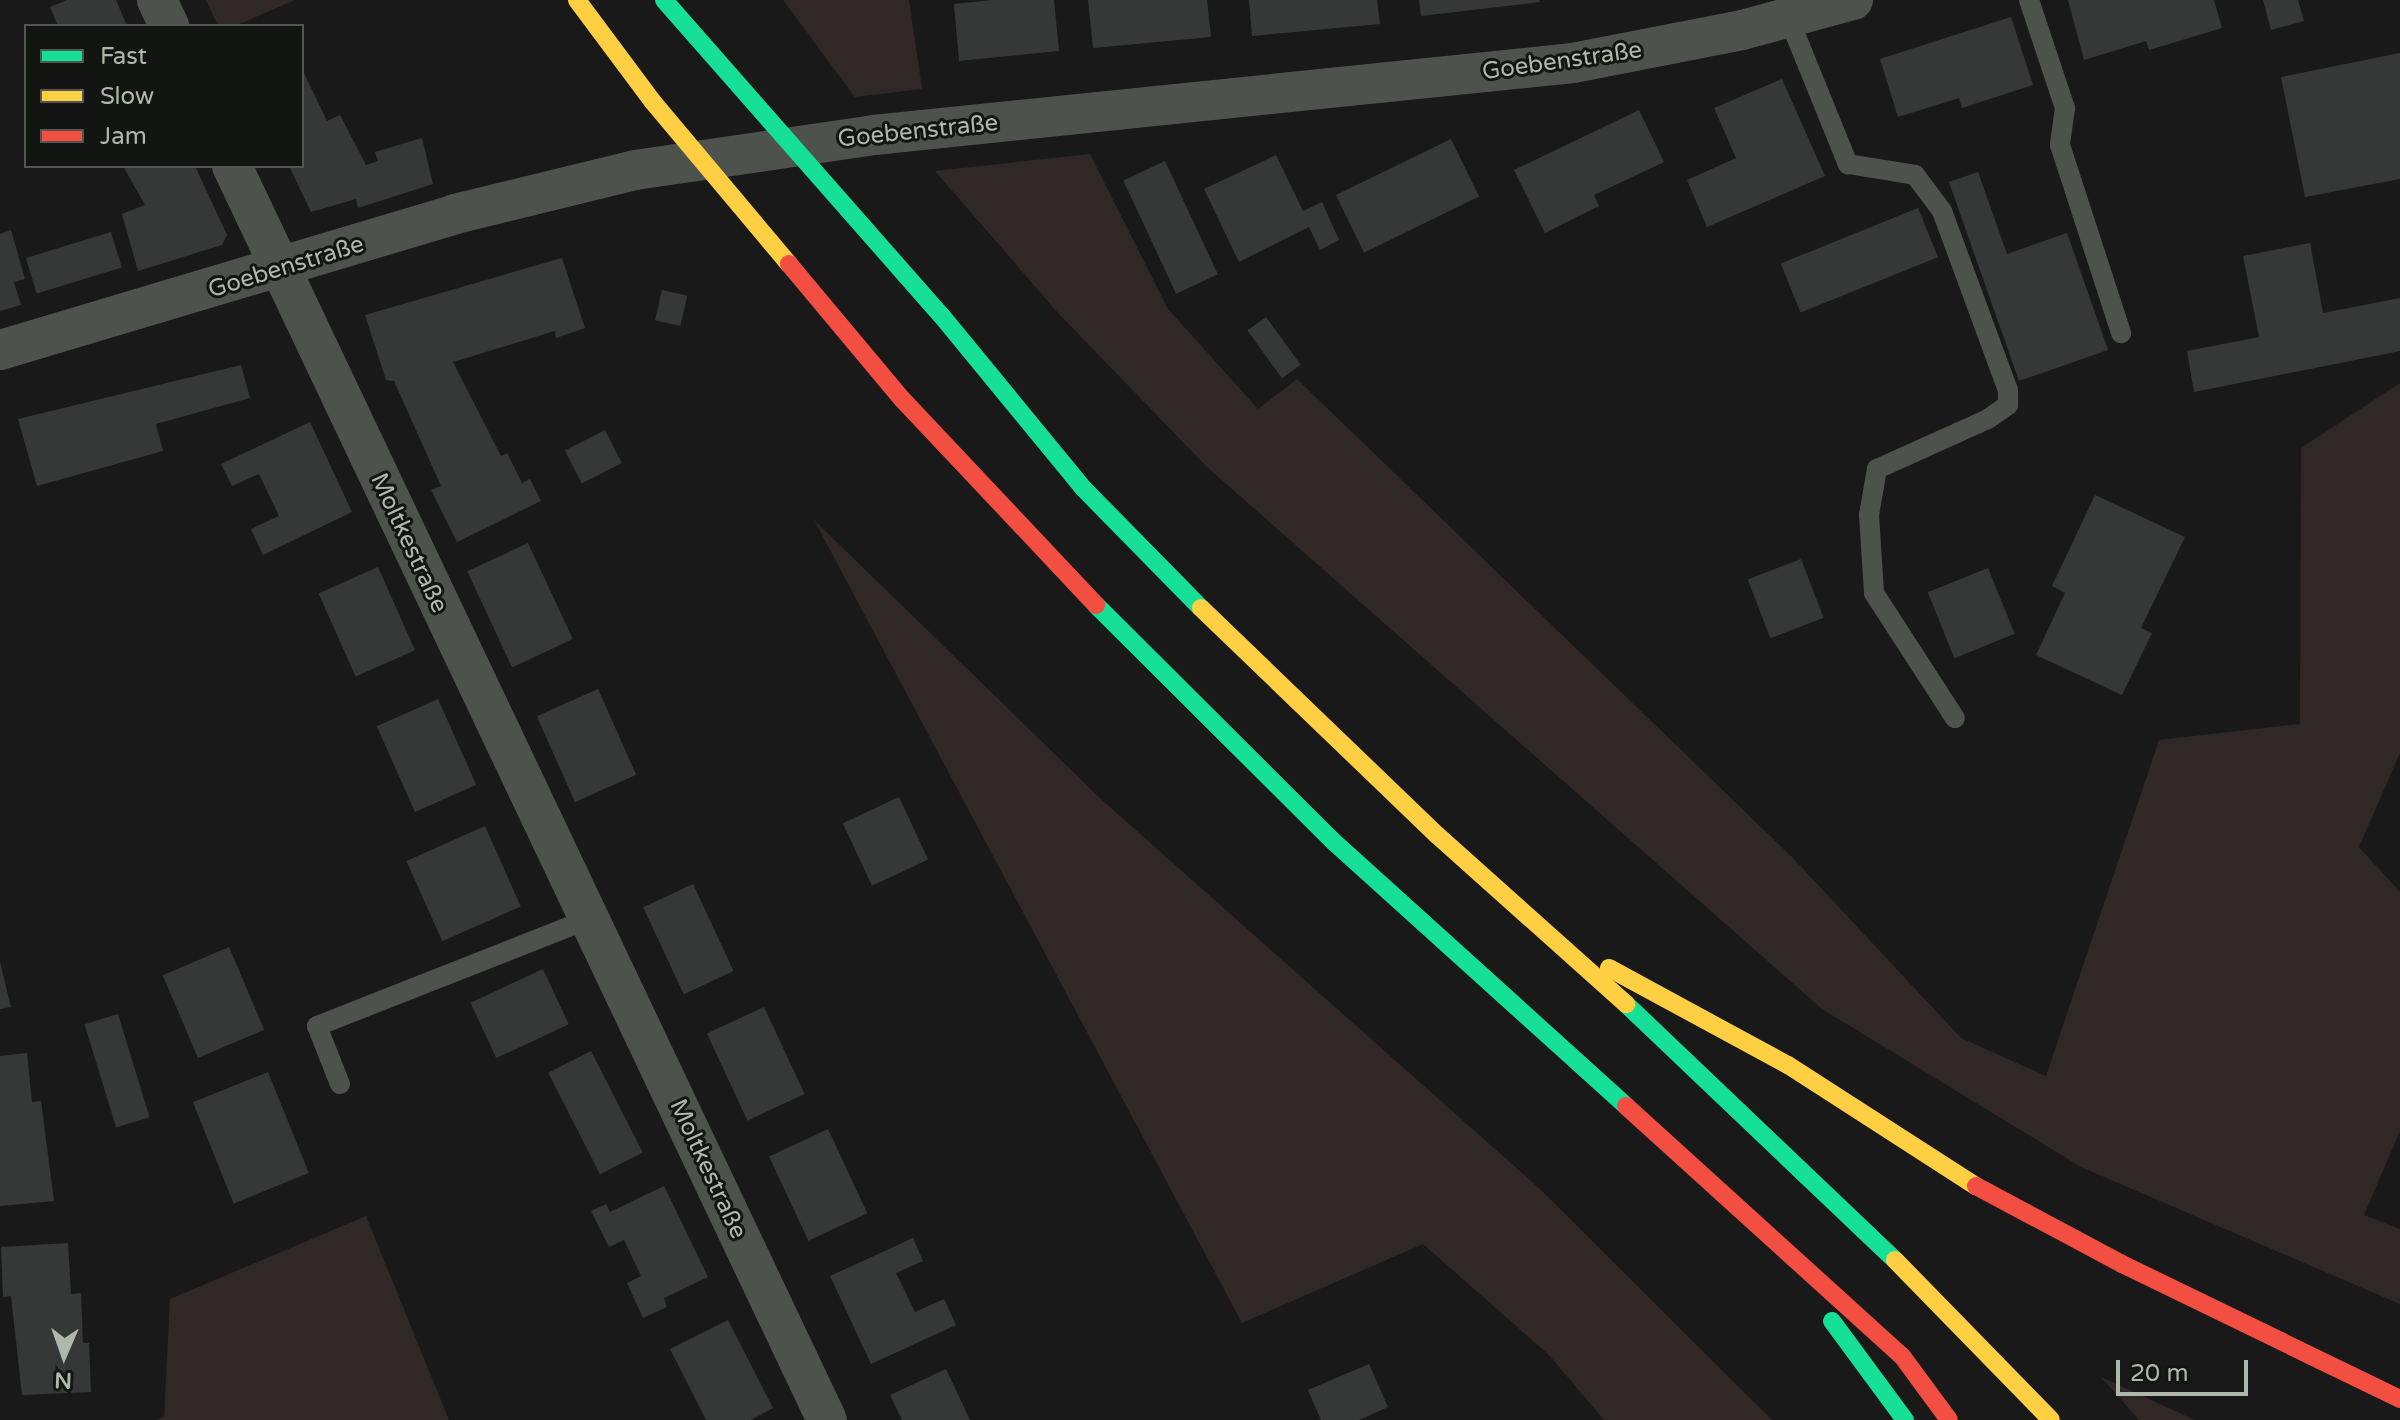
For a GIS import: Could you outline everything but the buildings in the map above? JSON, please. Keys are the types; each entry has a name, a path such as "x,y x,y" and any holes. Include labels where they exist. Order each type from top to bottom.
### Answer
{"highway":[{"path":"577,0 653,102 902,399 1118,629 1334,842 1902,1356 1949,1420"},
{"path":"664,0 941,315 1083,488 1245,654 1558,940 1949,1311 2051,1420"},
{"path":"1558,940 1788,1065 1949,1171 2122,1264 2400,1399"},
{"path":"1745,1214 1905,1420"}],"street":[{"path":"157,0 168,24"},
{"name":"Goebenstraße","path":"0,350 280,271 455,214 635,170 874,135 1573,63 1789,19 1853,0"},
{"name":"Moltkestraße","path":"233,168 827,1420"}],"lane":[{"path":"2029,0 2065,108 2060,145 2121,333"},
{"path":"1789,19 1848,164 1915,175 1942,211 2008,390 2008,405 1988,419 1877,469 1869,515 1874,593 1955,718"},
{"path":"340,1084 317,1026 588,919"}],"shaded area":[{"path":"206,0 295,0 240,24 217,24"},
{"path":"783,0 909,0 922,89 855,97"},
{"path":"1090,154 1168,309 1258,409 1297,379 1792,857 1961,1038 2046,1076 2159,740 2300,724 2301,448 2400,383 2400,753 2359,847 2400,892 2400,1131 2364,1215 2400,1229 2400,1304 2081,1167 1822,1009 1207,467 1059,314 935,171"},
{"path":"814,520 1102,800 1540,1189 1772,1420 1604,1420 1549,1355 1423,1244 1242,1323"},
{"path":"366,1216 449,1420 156,1420 164,1417 170,1299"},
{"path":"2101,1377 2195,1420 2139,1420"}],"traffic: fast":[{"path":"664,0 941,315 1083,488 1201,608"},
{"path":"1096,605 1334,842 1626,1106"},
{"path":"1626,1004 1895,1260"},
{"path":"1832,1321 1905,1420"}],"traffic: slow":[{"path":"577,0 653,102 789,264"},
{"path":"1201,608 1437,835 1626,1004"},
{"path":"1609,968 1788,1065 1976,1186"},
{"path":"1895,1260 2051,1420"}],"traffic: jam":[{"path":"789,264 902,399 1096,605"},
{"path":"1626,1106 1902,1356 1949,1420"},
{"path":"1976,1186 2122,1264 2400,1399"}]}
